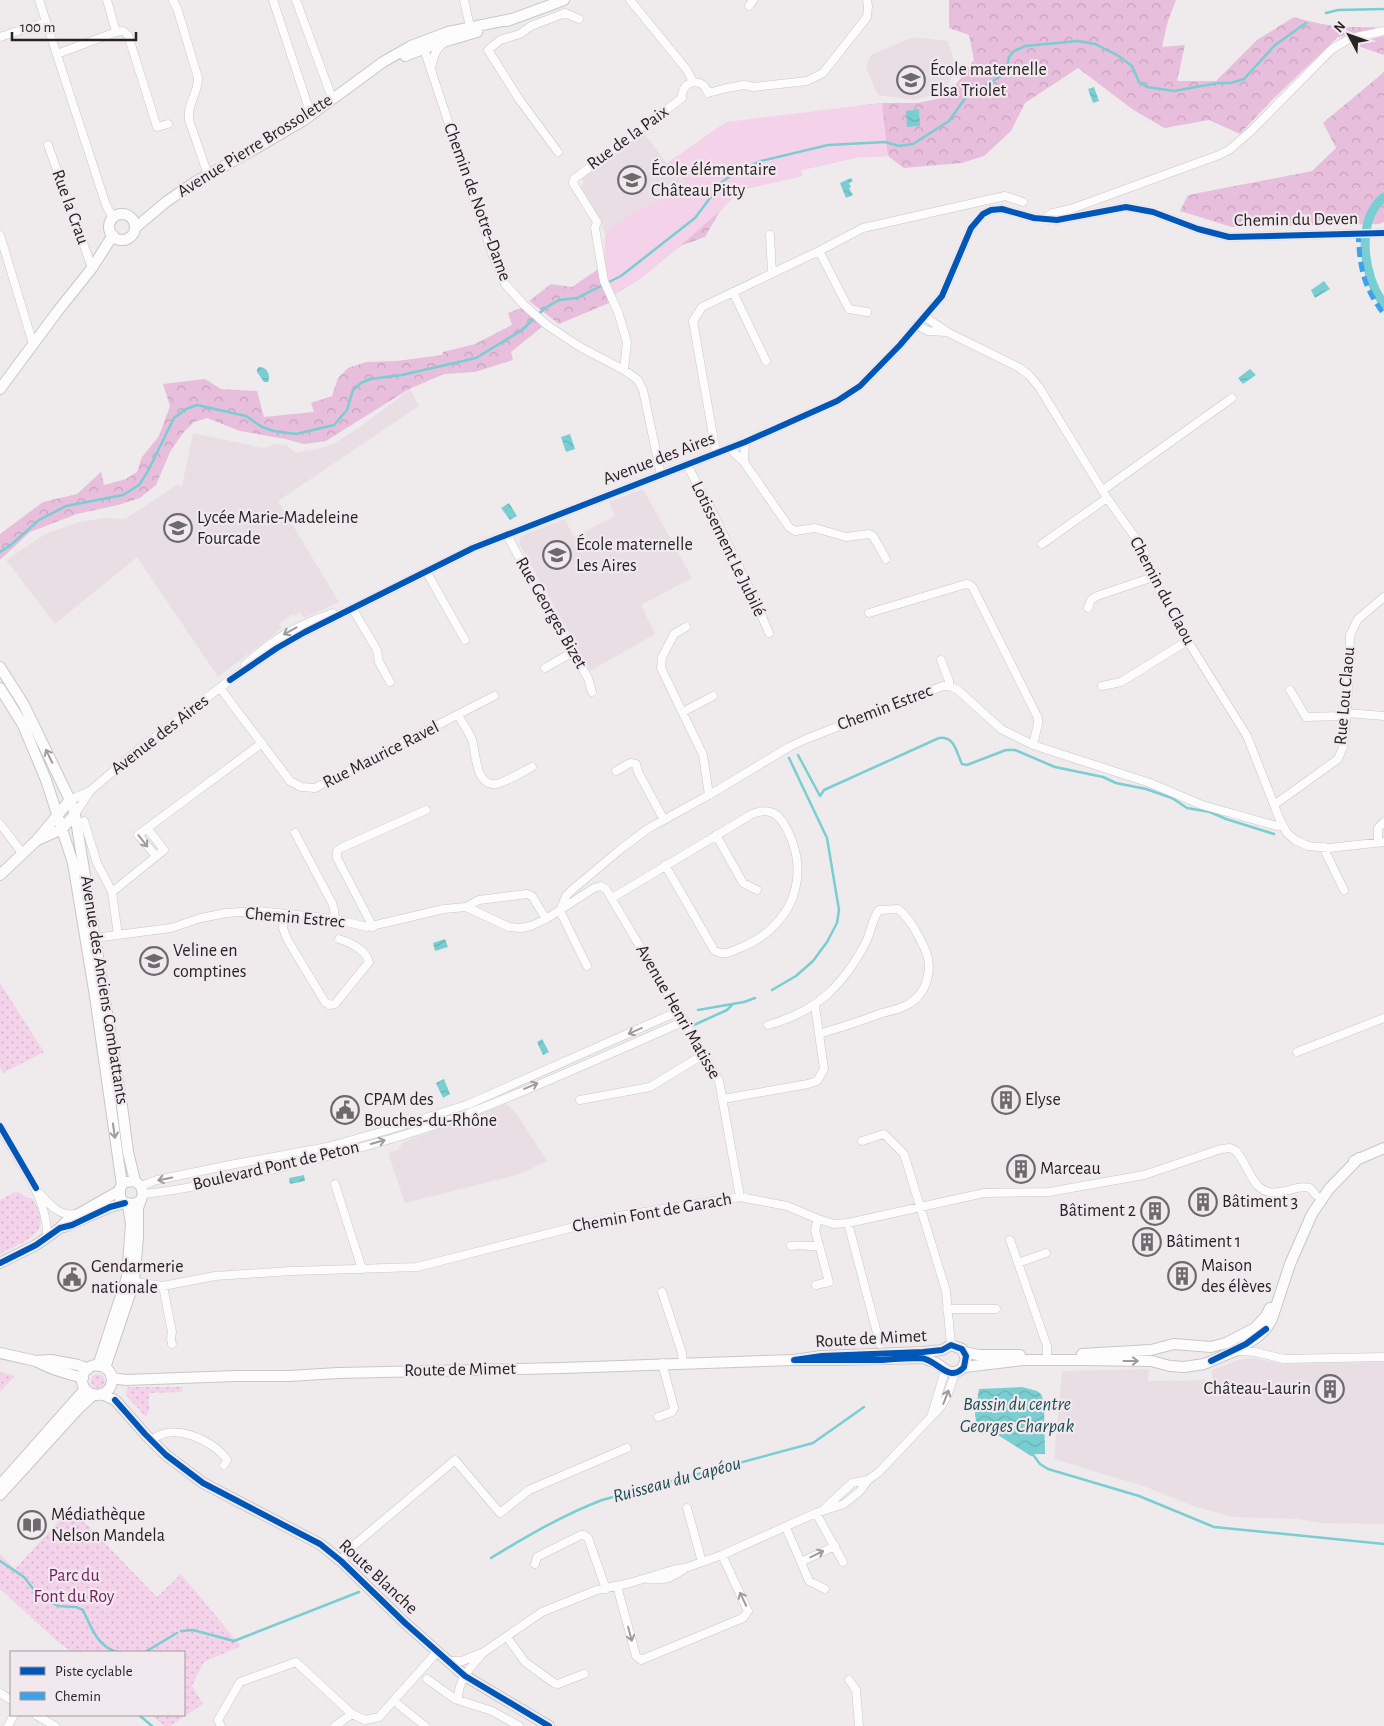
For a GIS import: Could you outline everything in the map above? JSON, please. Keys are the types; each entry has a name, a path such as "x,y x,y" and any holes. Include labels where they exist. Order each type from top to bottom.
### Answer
{"street":[{"path":"39,0 106,205 113,218"},
{"path":"106,0 116,32"},
{"path":"173,0 198,78 198,86 188,113 208,175"},
{"path":"273,0 311,114"},
{"path":"296,0 332,98"},
{"path":"464,0 471,30"},
{"name":"Avenue Pierre Brossolette","path":"135,228 166,202 311,114 369,72 423,45 512,19 564,0"},
{"path":"630,0 687,70 692,82 705,85 708,93 744,85 754,87 807,80 823,73 867,17 867,0"},
{"path":"558,152 519,99 488,50 500,40 520,34 532,26 565,13 579,19"},
{"path":"0,37 46,22"},
{"name":"Avenue Pierre Brossolette","path":"423,45 450,40 471,30"},
{"path":"57,54 123,31 128,36 157,127 168,124"},
{"path":"1048,220 1048,216 1053,214 1224,152 1250,132 1332,49 1351,38 1384,31"},
{"path":"431,69 434,54 439,47 450,40"},
{"name":"Chemin de Notre-Dame","path":"423,45 504,284 524,305 547,324 580,347 624,370 638,380 643,390 661,475"},
{"name":"Rue de la Paix","path":"624,370 627,342 624,327 605,283 595,228 597,222 573,183 574,179 682,98 685,86 692,82"},
{"name":"Rue la Crau","path":"48,145 92,268"},
{"path":"716,453 693,320 702,307 819,251 862,228 1004,196 1023,202"},
{"name":"Avenue Pierre Brossolette","path":"131,218 166,202"},
{"name":"Chemin du Deven","path":"1034,218 1057,220 1126,207 1153,212 1198,229 1229,237 1384,233"},
{"name":"Avenue des Aires","path":"70,800 90,791 138,750 230,680 277,648 352,608 473,548 745,442 837,401 860,386 918,326 942,296 968,235 983,214 996,209 1002,209 1034,218"},
{"path":"0,389 117,237 131,236 135,228 131,218 120,214 113,218 110,224 117,237"},
{"path":"0,235 33,344"},
{"path":"770,235 772,273"},
{"path":"819,251 849,309 867,312"},
{"path":"733,292 766,361"},
{"name":"Chemin du Claou","path":"925,317 949,332 1020,368 1039,387 1105,494 1142,547 1153,577 1174,620 1247,736 1274,805 1288,833 1295,840 1308,846 1323,847 1381,842"},
{"name":"Chemin du Claou","path":"918,326 928,331 949,332"},
{"path":"1042,544 1232,398"},
{"path":"744,462 745,442"},
{"path":"729,448 744,462 789,527 794,531 815,528 846,537 869,534 873,536 886,559"},
{"name":"Lotissement Le Jubilé","path":"686,465 712,511 754,598 768,633"},
{"name":"Rue Georges Bizet","path":"507,535 550,614 588,678 592,692"},
{"path":"426,571 464,640"},
{"path":"1088,608 1091,600 1096,596 1153,577"},
{"path":"869,613 966,584 970,585 1038,718 1033,745"},
{"name":"Rue Lou Claou","path":"1274,805 1338,760 1343,748 1348,713 1350,635 1358,619 1384,596"},
{"path":"352,608 377,650 380,662 390,682"},
{"path":"686,627 674,634 662,657 661,668 703,756 710,795"},
{"path":"1102,686 1121,682 1188,641"},
{"path":"545,668 573,652"},
{"path":"940,660 949,680 949,686"},
{"name":"Avenue des Anciens Combattants","path":"0,667 24,705 80,818 79,840 128,1152 140,1190 134,1282 93,1370"},
{"name":"Chemin Estrec","path":"560,911 566,896 572,890 649,828 806,739 937,688 949,686 967,697 1001,729 1033,745 1150,783 1202,805 1277,826 1283,825"},
{"name":"Avenue des Anciens Combattants","path":"0,688 23,725 49,788 73,863 84,926 120,1188"},
{"name":"Rue Maurice Ravel","path":"220,688 290,781 301,787 315,788 494,696"},
{"path":"1290,690 1306,717 1342,716 1348,713 1384,716"},
{"path":"683,712 713,696"},
{"path":"458,715 472,739 476,767 484,780 496,784 532,768"},
{"path":"156,856 138,835 262,743"},
{"path":"616,771 630,763 636,764 638,772 664,820"},
{"path":"49,788 57,794 81,805"},
{"name":"Avenue des Aires","path":"80,818 81,805 90,791"},
{"path":"0,875 36,841 70,800"},
{"path":"373,927 337,858 337,851 426,810"},
{"path":"466,907 509,927 521,928 531,926 560,911 594,888 601,886 606,889 612,898 665,865 752,814 762,811 777,815 794,844 797,858 795,890 791,901 770,930 749,945 726,954 719,954 714,950 665,865"},
{"path":"36,841 80,818 97,863 114,890 118,934"},
{"path":"1381,842 1378,828 1384,822"},
{"path":"0,824 23,854"},
{"path":"50,824 69,832 79,840"},
{"path":"114,890 164,850 147,828"},
{"path":"295,834 332,903 335,919"},
{"path":"716,835 743,883 757,890"},
{"path":"1323,847 1344,890"},
{"name":"Chemin Estrec","path":"94,938 171,928 201,918 226,913 258,911 335,919 373,927 444,909 466,907 479,900 527,894 532,896 546,919"},
{"name":"Avenue Henri Matisse","path":"612,898 719,1081 740,1197"},
{"path":"768,1025 783,1021 815,1006 829,994 857,958 870,934 879,910 898,909 903,912 927,952 929,974 926,985 920,994 907,1005 819,1034"},
{"path":"560,911 587,966"},
{"path":"284,914 283,928 287,939 325,1002 330,1005 335,1004 370,962 368,957 349,941 339,939"},
{"path":"723,1099 817,1081 824,1069 815,1006"},
{"name":"Boulevard Pont de Peton","path":"140,1190 157,1180 327,1147 469,1104 679,1011"},
{"path":"1297,1052 1384,1018"},
{"name":"Boulevard Pont de Peton","path":"140,1190 159,1192 233,1178 329,1156 392,1138 468,1113 685,1021"},
{"path":"580,1100 650,1087 704,1054"},
{"path":"0,1126 36,1188 46,1216 47,1237"},
{"path":"862,1141 884,1134 902,1151 946,1290 947,1348"},
{"name":"Chemin Font de Garach","path":"134,1282 163,1286 216,1276 292,1271 417,1268 613,1217 740,1197 787,1206 834,1224 848,1223 984,1193 1049,1192 1144,1175 1221,1149 1230,1148 1236,1151 1259,1188 1266,1193 1280,1192 1302,1186 1310,1188 1316,1195"},
{"name":"Route de Mimet","path":"794,1360 822,1356 856,1356 959,1347 964,1352 978,1355 1151,1361 1184,1368 1204,1364 1235,1351 1261,1334 1269,1324 1290,1264 1300,1225 1316,1195 1340,1170 1359,1158 1384,1148"},
{"name":"Route de Mimet","path":"1290,1264 1320,1200 1359,1158"},
{"path":"0,1263 36,1245 68,1220 120,1188 128,1181 140,1190 135,1204 110,1207 72,1225 60,1228"},
{"path":"335,1184 362,1269"},
{"path":"36,1188 58,1211 70,1215 77,1214"},
{"path":"0,1495 94,1393 93,1370 127,1277 130,1224 126,1204 120,1198 120,1188"},
{"path":"816,1285 829,1282 815,1230 818,1219"},
{"path":"848,1223 880,1344"},
{"path":"1010,1240 1047,1346 1047,1358"},
{"path":"791,1246 801,1244 813,1247 819,1246"},
{"path":"1018,1263 1046,1253"},
{"name":"Route de Mimet","path":"964,1366 1151,1350 1181,1344 1211,1347 1234,1340 1255,1328 1266,1316 1284,1281"},
{"path":"163,1286 172,1332 172,1344"},
{"path":"662,1292 682,1353 683,1363"},
{"path":"947,1309 996,1309"},
{"path":"1234,1340 1246,1344 1255,1352"},
{"path":"1166,1365 1162,1360 1162,1355 1168,1346"},
{"path":"1193,1346 1198,1350 1200,1356 1199,1361 1194,1367"},
{"name":"Route de Mimet","path":"946,1370 938,1357 947,1348"},
{"path":"1235,1351 1255,1352 1284,1359 1384,1356"},
{"path":"448,1661 462,1661 484,1652 542,1612 597,1590 648,1579 663,1581 685,1568 722,1555 819,1512 844,1504 860,1491 868,1480 879,1472 932,1417 946,1370 964,1366 966,1359 964,1352"},
{"path":"0,1354 36,1361 48,1368 74,1374 93,1370"},
{"name":"Route de Mimet","path":"111,1383 126,1380 236,1376 289,1376 794,1360 923,1358 946,1370"},
{"path":"658,1417 672,1412 674,1408 662,1363"},
{"name":"Route Blanche","path":"93,1370 110,1372 115,1400 166,1455 203,1483 320,1544 341,1561 465,1676 549,1726"},
{"path":"0,1485 94,1393 111,1383"},
{"name":"Route Blanche","path":"94,1393 115,1400"},
{"path":"151,1441 155,1436 162,1434 189,1433 223,1454 227,1460 224,1465"},
{"path":"341,1561 353,1546 456,1460 500,1512 529,1490 627,1448"},
{"path":"819,1512 852,1483 868,1480"},
{"path":"838,1494 844,1504"},
{"path":"687,1508 702,1562"},
{"path":"819,1512 843,1562"},
{"path":"786,1528 809,1580 825,1589"},
{"path":"535,1564 536,1558 581,1535 584,1536 588,1538 606,1588"},
{"path":"801,1562 835,1546"},
{"path":"618,1586 636,1656 641,1660 743,1618 746,1615 748,1610 722,1555"},
{"path":"507,1637 525,1662 554,1683 558,1684 584,1674"},
{"path":"222,1726 218,1720 240,1682 296,1662 352,1714 365,1720 379,1717 437,1652"},
{"path":"458,1700 458,1688 484,1652"},
{"path":"427,1679 455,1699 492,1711 519,1726"},
{"path":"849,1680 856,1690 859,1726"},
{"path":"399,1706 426,1726"},
{"path":"335,1726 352,1714"},
{"path":"38,1716 55,1726"}],"shaded area":[{"name":"École maternelle Elsa Triolet","path":"913,37 948,41 956,67 945,91 916,100 878,95 866,68 871,55"},
{"name":"École élémentaire Château Pitty","path":"644,133 671,169 676,168 685,184 668,199 644,207 605,232 603,225 579,187 584,183 580,177"},
{"name":"Lycée Marie-Madeleine Fourcade","path":"410,389 419,406 278,501 339,602 304,618 300,612 295,616 293,614 279,624 282,628 218,677 137,557 55,624 6,560 45,534 79,522 103,518 125,519 177,485 182,486 193,433 264,448 274,444 286,445 296,453 321,448 333,444 360,427"},
{"path":"643,489 692,578 641,605 655,634 590,671 519,543 521,536 565,519 574,537 615,516 609,502"},
{"path":"506,1104 516,1113 547,1161 520,1174 405,1203 388,1153 398,1150 403,1142"},
{"path":"1253,1358 1284,1364 1384,1362 1384,1524 1322,1523 1298,1519 1232,1517 1193,1506 1146,1487 1054,1459 1062,1371 1149,1369 1148,1381 1213,1380 1212,1370 1237,1360"}],"green space":[{"path":"949,0 1176,0 1168,21 1162,47 1185,45 1177,81 1216,81 1257,40 1294,17 1334,26 1375,27 1376,30 1338,37 1271,101 1240,134 1209,120 1164,128 1132,109 1078,68 1025,103 1011,131 984,156 962,163 904,168 888,156 859,157 801,170 802,176 740,190 720,211 705,237 680,246 641,278 615,294 609,303 559,324 529,301 551,284 572,287 597,270 617,245 858,130 857,106 882,103 917,103 947,97 974,60 969,35 949,28"},
{"path":"1384,36 1384,55 1352,44"},
{"path":"1384,72 1384,222 1379,224 1232,227 1180,211 1188,195 1312,171 1336,148 1323,123"},
{"path":"882,103 888,156 858,157 801,170 802,176 740,190 720,211 680,246 641,278 614,294 604,269 605,232 640,209 671,196 680,189 685,183 676,169 670,169 667,163 726,122"},
{"path":"521,308 542,327 511,352 513,360 475,372 444,374 409,389 326,441 304,444 240,431 207,418 194,422 183,433 170,452 156,485 140,498 77,514 30,532 0,560 0,534 43,502 77,494 101,472 104,485 126,479 137,472 142,457 159,436 170,406 163,384 205,379 221,389 257,391 264,417 314,412 311,403 332,396 338,378 348,368 366,362 397,361 442,355 443,352 475,344 512,325 508,313"},
{"path":"0,983 44,1052 3,1073 0,1067"},
{"path":"17,1191 27,1198 32,1198 41,1220 39,1228 28,1239 0,1254 0,1200"},
{"path":"0,1372 15,1376 0,1392"},
{"path":"98,1374 103,1376 105,1381 103,1386 98,1388 93,1386 91,1381 93,1376"},
{"path":"128,1387 182,1387 182,1392 149,1393 149,1410 146,1417 126,1395"},
{"name":"Parc du Font du Roy","path":"71,1508 157,1597 181,1574 241,1646 204,1662 192,1686 203,1704 185,1716 185,1651 71,1651 59,1643 0,1589 0,1554 15,1569"},
{"name":"Parc du Font du Roy","path":"152,1716 185,1716 170,1726 164,1726"}],"water":[{"path":"1094,87 1099,101 1093,103 1088,89"},
{"path":"919,109 920,126 907,127 906,111"},
{"path":"851,178 853,181 849,183 851,187 849,188 853,195 846,198 840,183"},
{"path":"1324,281 1330,289 1315,298 1311,290"},
{"path":"259,367 264,368 268,372 268,382 264,382 257,372"},
{"path":"1250,369 1256,375 1243,384 1238,378"},
{"path":"570,434 575,449 566,452 561,437"},
{"path":"509,503 517,516 510,520 501,508"},
{"path":"445,939 448,947 435,951 433,943"},
{"path":"542,1039 549,1052 543,1055 537,1042"},
{"path":"444,1079 450,1094 443,1098 436,1083"},
{"path":"304,1175 305,1181 290,1184 289,1178"},
{"name":"Bassin du centre Georges Charpak","path":"1022,1387 1041,1394 1044,1403 1045,1454 1031,1456 976,1421 975,1414 979,1389"}],"waterway":[{"path":"1326,13 1338,10 1384,9"},
{"path":"0,552 39,520 66,506 123,495 139,485 174,418 186,409 197,405 246,416 262,427 296,434 334,425 347,410 353,390 361,383 370,379 402,375 476,358 522,330 545,308 559,300 577,298 621,276 695,218 722,182 733,174 761,161 828,145 885,142 899,146 913,144 949,121 966,97 1001,76 1007,68 1009,57 1014,51 1025,46 1078,41 1095,44 1117,55 1132,66 1139,82 1147,87 1174,91 1218,83 1231,83 1244,79 1275,45 1306,23"},
{"path":"1384,197 1375,207 1369,219 1365,249 1371,279 1384,304"},
{"path":"798,755 820,796 824,790 939,738 944,738 952,742 962,764 967,765 1006,750 1015,750 1055,767 1103,777 1116,783 1146,789 1172,798 1187,808 1210,812 1274,834"},
{"path":"772,990 796,976 813,961 827,942 837,923 839,910 827,838 789,758"},
{"path":"698,1010 744,1002 755,998"},
{"path":"694,1025 727,1010 732,1005"},
{"name":"Ruisseau du Capéou","path":"491,1558 545,1526 602,1500 813,1443 864,1407"},
{"path":"1031,1452 1040,1464 1048,1469 1139,1496 1214,1527 1384,1544"},
{"path":"0,1561 24,1577 38,1595 46,1600 59,1606 74,1607"},
{"name":"Ruisseau du Capéou","path":"181,1631 193,1630 234,1641 359,1592"},
{"path":"76,1607 83,1610 100,1641 115,1651"},
{"path":"147,1651 177,1633"},
{"path":"140,1716 152,1726"}],"marked path":[{"path":"1358,232 1361,266 1367,285 1384,314"}],"cycle path":[{"path":"230,680 277,648 305,632 473,548 745,442 837,401 860,386 900,345 942,296 971,228 983,214 991,210 1002,209 1034,218 1057,220 1126,207 1153,212 1198,229 1229,237 1384,233"},
{"path":"0,1126 36,1188"},
{"path":"0,1263 36,1245 60,1228 72,1225 110,1207 125,1203"},
{"path":"1211,1361 1246,1344 1266,1329"},
{"path":"951,1345 962,1349 966,1356 964,1367 959,1372 948,1372 921,1358 794,1360 822,1356 923,1352 942,1350 951,1345"},
{"path":"115,1400 166,1455 203,1483 320,1544 341,1561 405,1623 465,1676 549,1726"}],"place":[{"name":"École maternelle Elsa Triolet","path":"911,80"},
{"name":"École élémentaire Château Pitty","path":"632,180"},
{"name":"Lycée Marie-Madeleine Fourcade","path":"178,528"},
{"name":"École maternelle Les Aires","path":"557,555"},
{"name":"Veline en comptines","path":"154,961"},
{"name":"Elyse","path":"1006,1100"},
{"name":"CPAM des Bouches-du-Rhône","path":"345,1110"},
{"name":"Marceau","path":"1021,1169"},
{"name":"Bâtiment 3","path":"1203,1202"},
{"name":"Bâtiment 2","path":"1155,1211"},
{"name":"Bâtiment 1","path":"1147,1242"},
{"name":"Maison des élèves","path":"1182,1276"},
{"name":"Gendarmerie nationale","path":"72,1277"},
{"name":"Château-Laurin","path":"1330,1389"},
{"name":"Médiathèque Nelson Mandela","path":"32,1525"}]}
